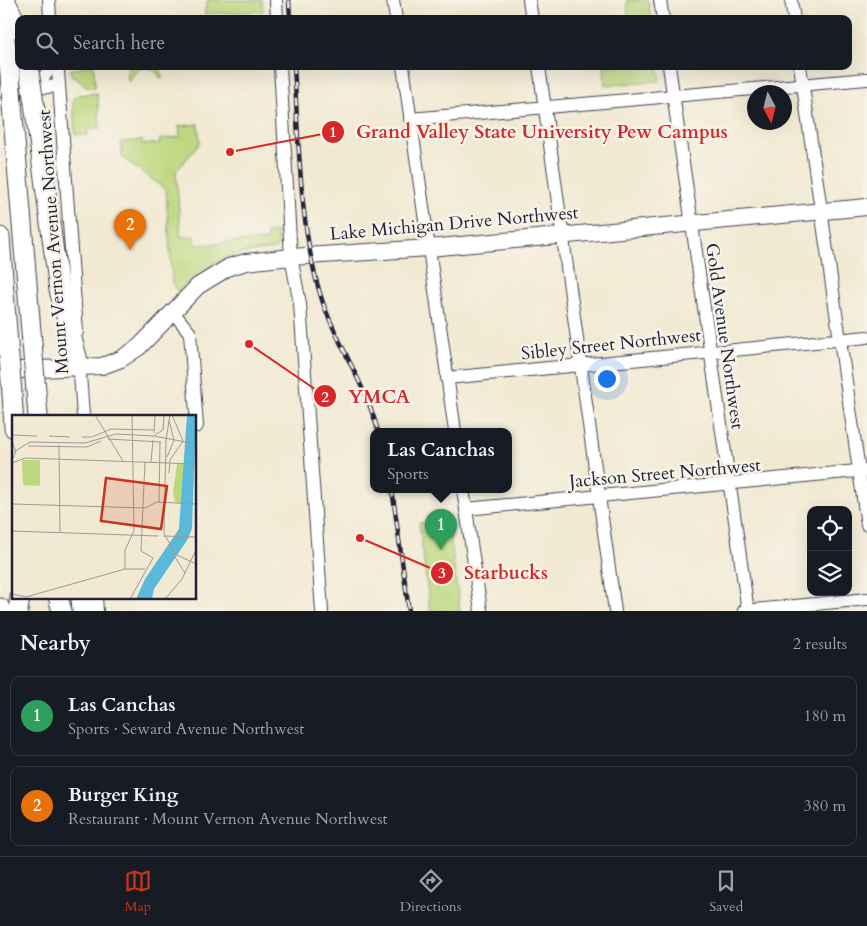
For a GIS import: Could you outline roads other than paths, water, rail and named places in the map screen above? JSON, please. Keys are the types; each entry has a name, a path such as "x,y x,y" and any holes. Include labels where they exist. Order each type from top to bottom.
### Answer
{"highway":[{"path":"5,0 15,21"},
{"path":"0,6 10,73 6,98 38,415"},
{"path":"31,82 59,290 80,368"},
{"path":"0,236 13,415"},
{"path":"18,611 22,598"},
{"path":"22,598 24,611"},
{"path":"53,598 55,611"},
{"path":"58,598 62,611"},
{"path":"81,598 82,611"}],"main road":[{"name":"Lake Michigan Drive Northwest","path":"0,371 80,368 102,366 121,360 139,347 198,286 230,267 246,262 291,257 429,248 867,206"}],"street":[{"path":"49,0 50,15"},
{"path":"276,0 277,15"},
{"path":"393,0 395,15"},
{"path":"529,0 531,15"},
{"path":"660,0 662,15"},
{"path":"791,0 793,15"},
{"name":"Mount Vernon Avenue Northwest","path":"31,82 41,82 48,70"},
{"name":"Mount Vernon Avenue Northwest","path":"57,70 83,415"},
{"path":"280,70 291,257 300,304 322,611"},
{"path":"403,70 455,428"},
{"path":"540,70 614,611"},
{"name":"Gold Avenue Northwest","path":"670,70 746,611"},
{"path":"801,70 840,340 863,471 867,525"},
{"path":"410,119 867,79"},
{"path":"6,98 31,82 58,86"},
{"path":"173,312 190,333 197,426"},
{"name":"Sibley Street Northwest","path":"447,378 867,337"},
{"name":"Jackson Street Northwest","path":"466,509 863,471"},
{"path":"464,493 481,611"},
{"path":"96,598 97,611"},
{"path":"746,611 867,599"}],"railway":[{"path":"289,0 290,15"},
{"path":"294,70 301,186 315,276 329,319 360,382 377,428"},
{"path":"393,493 409,611"}],"place":[{"name":"Grand Valley State University Pew Campus","path":"230,152"},
{"name":"Burger King","path":"130,250"},
{"name":"YMCA","path":"249,344"},
{"name":"Starbucks","path":"360,538"},
{"name":"Las Canchas","path":"441,550"}]}
